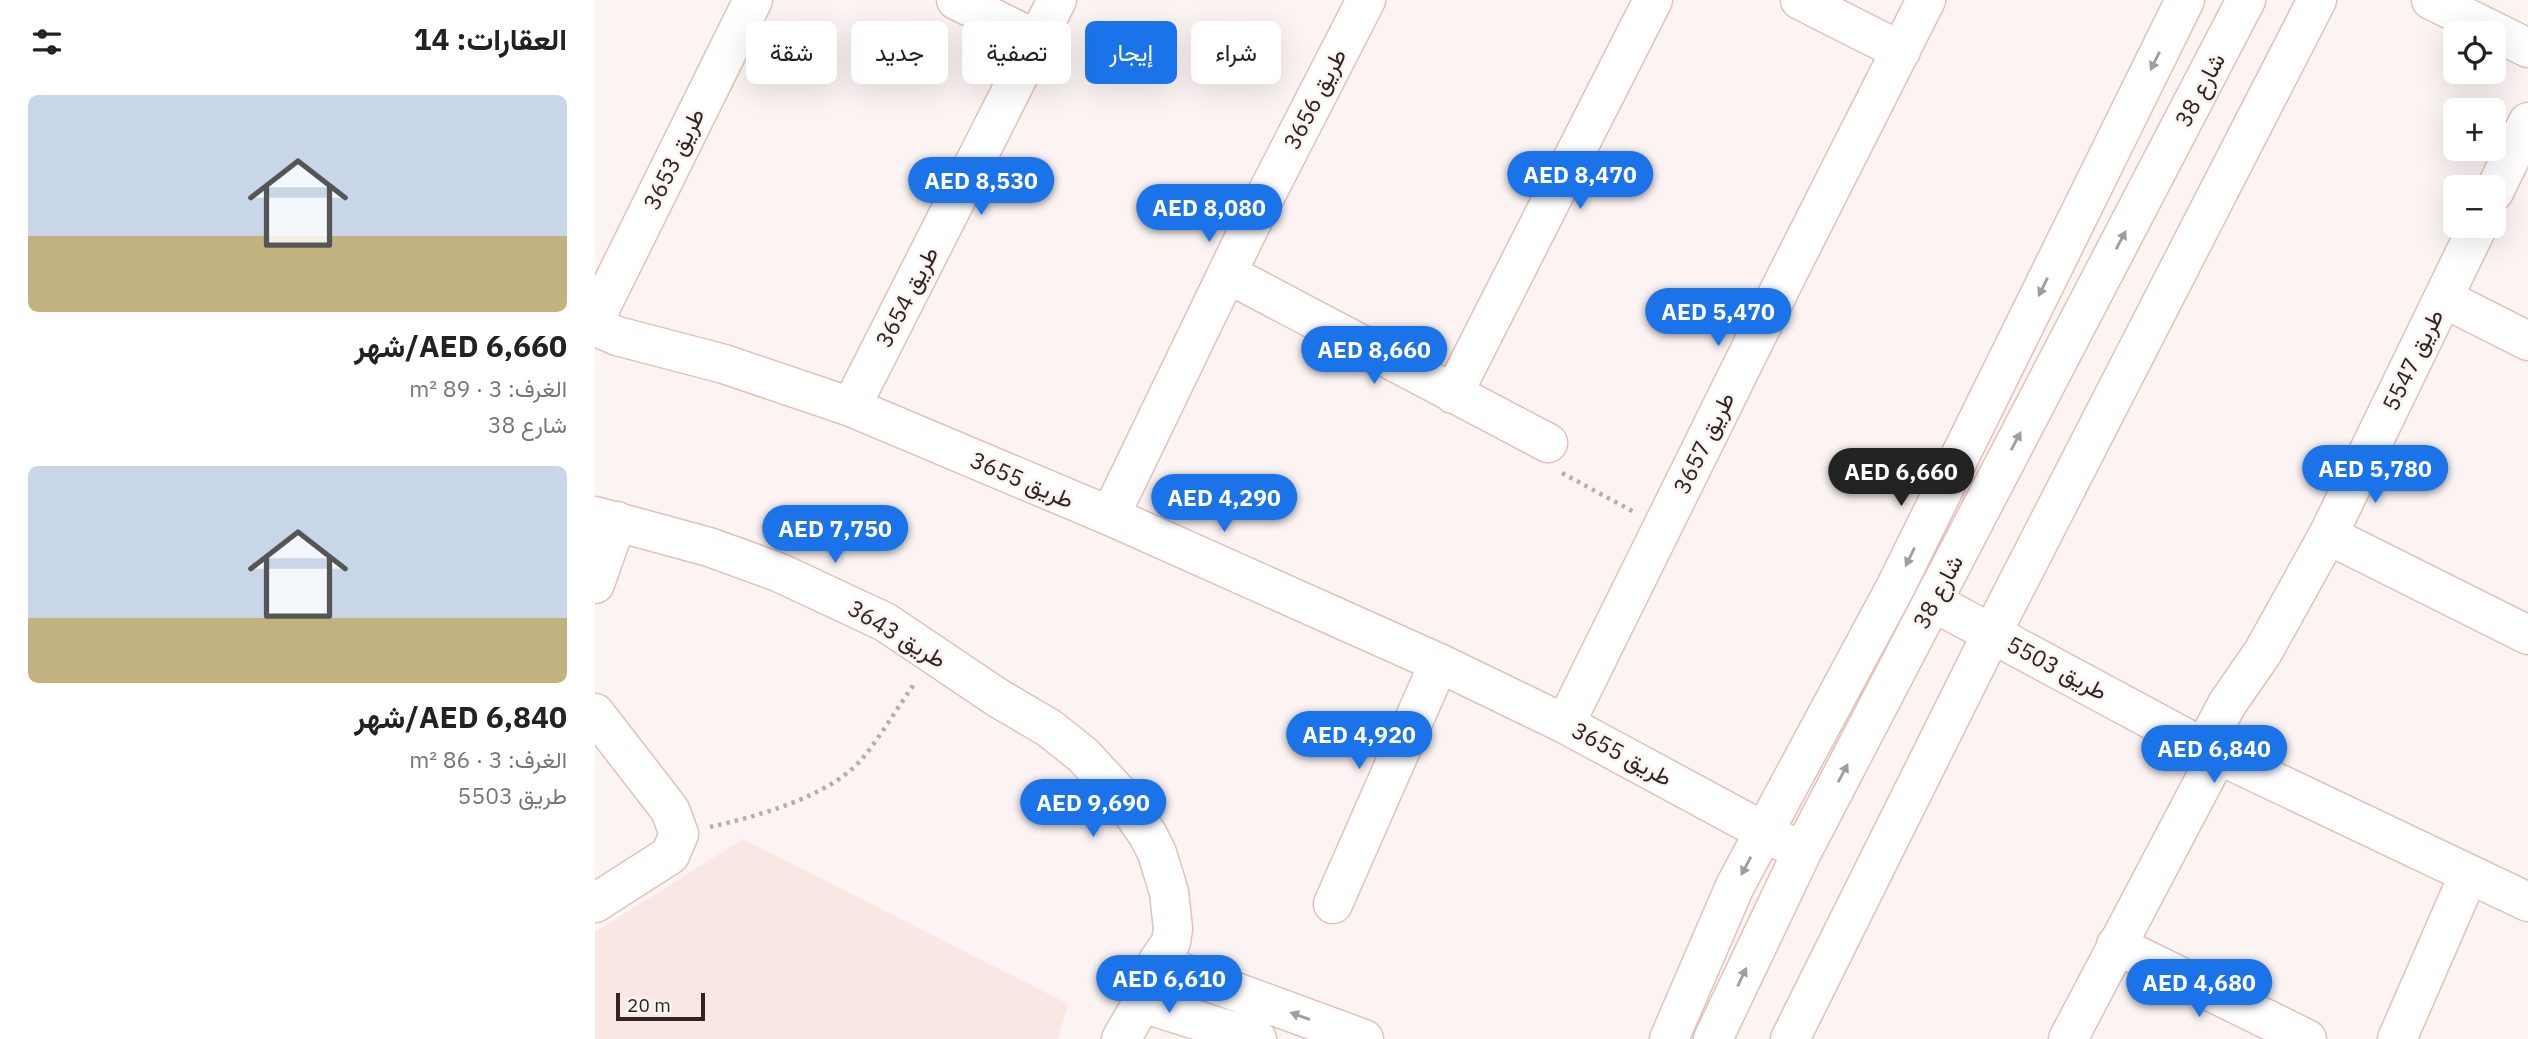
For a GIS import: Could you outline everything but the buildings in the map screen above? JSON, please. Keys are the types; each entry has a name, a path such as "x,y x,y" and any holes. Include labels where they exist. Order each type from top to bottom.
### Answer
{"street":[{"name":"طريق 3653","path":"595,319 753,0"},
{"path":"956,0 999,21"},
{"name":"طريق 3654","path":"1046,21 1057,0"},
{"name":"طريق 3656","path":"1110,516 1249,228 1366,0"},
{"path":"1453,394 1653,0"},
{"path":"1800,0 1901,51"},
{"name":"طريق 3657","path":"1565,724 1926,0"},
{"name":"شارع 38","path":"1669,1039 1735,886 1895,588 2185,0"},
{"name":"شارع 38","path":"1713,1039 1802,852 2246,0"},
{"path":"1790,1039 1992,634 2317,0"},
{"path":"2431,0 2528,48"},
{"name":"طريق 3654","path":"851,407 1015,84"},
{"path":"2502,175 2528,122"},
{"name":"طريق 5547","path":"2211,751 2227,704 2263,652 2328,535 2472,238"},
{"path":"1228,274 1548,443"},
{"name":"طريق 5547","path":"2442,298 2528,341"},
{"name":"طريق 3655","path":"595,326 653,346 724,363 775,379 851,407 1110,516 1439,663 1565,724 1802,852"},
{"path":"595,584 606,519"},
{"name":"طريق 3643","path":"606,519 709,547 778,572 885,622 1067,741 1101,773 1121,796 1152,844 1170,892 1173,929 1171,942 1157,963 1142,1003 1121,1039"},
{"path":"2328,535 2528,635"},
{"name":"طريق 5503","path":"1933,602 2211,751 2528,902"},
{"path":"1333,904 1439,663"},
{"path":"595,713 670,810 679,834 670,855 595,903"},
{"path":"2068,1039 2211,751"},
{"path":"2397,1039 2469,874"},
{"path":"2116,945 2307,1039"},
{"path":"1157,963 1364,1039"},
{"path":"1142,1003 1257,1039"}],"path":[{"path":"1548,443 1555,469 1663,527"},
{"path":"679,834 766,812 839,779 861,760 934,655"}],"shaded area":[{"path":"743,839 1068,1004 1058,1039 595,1039 595,932"}]}
